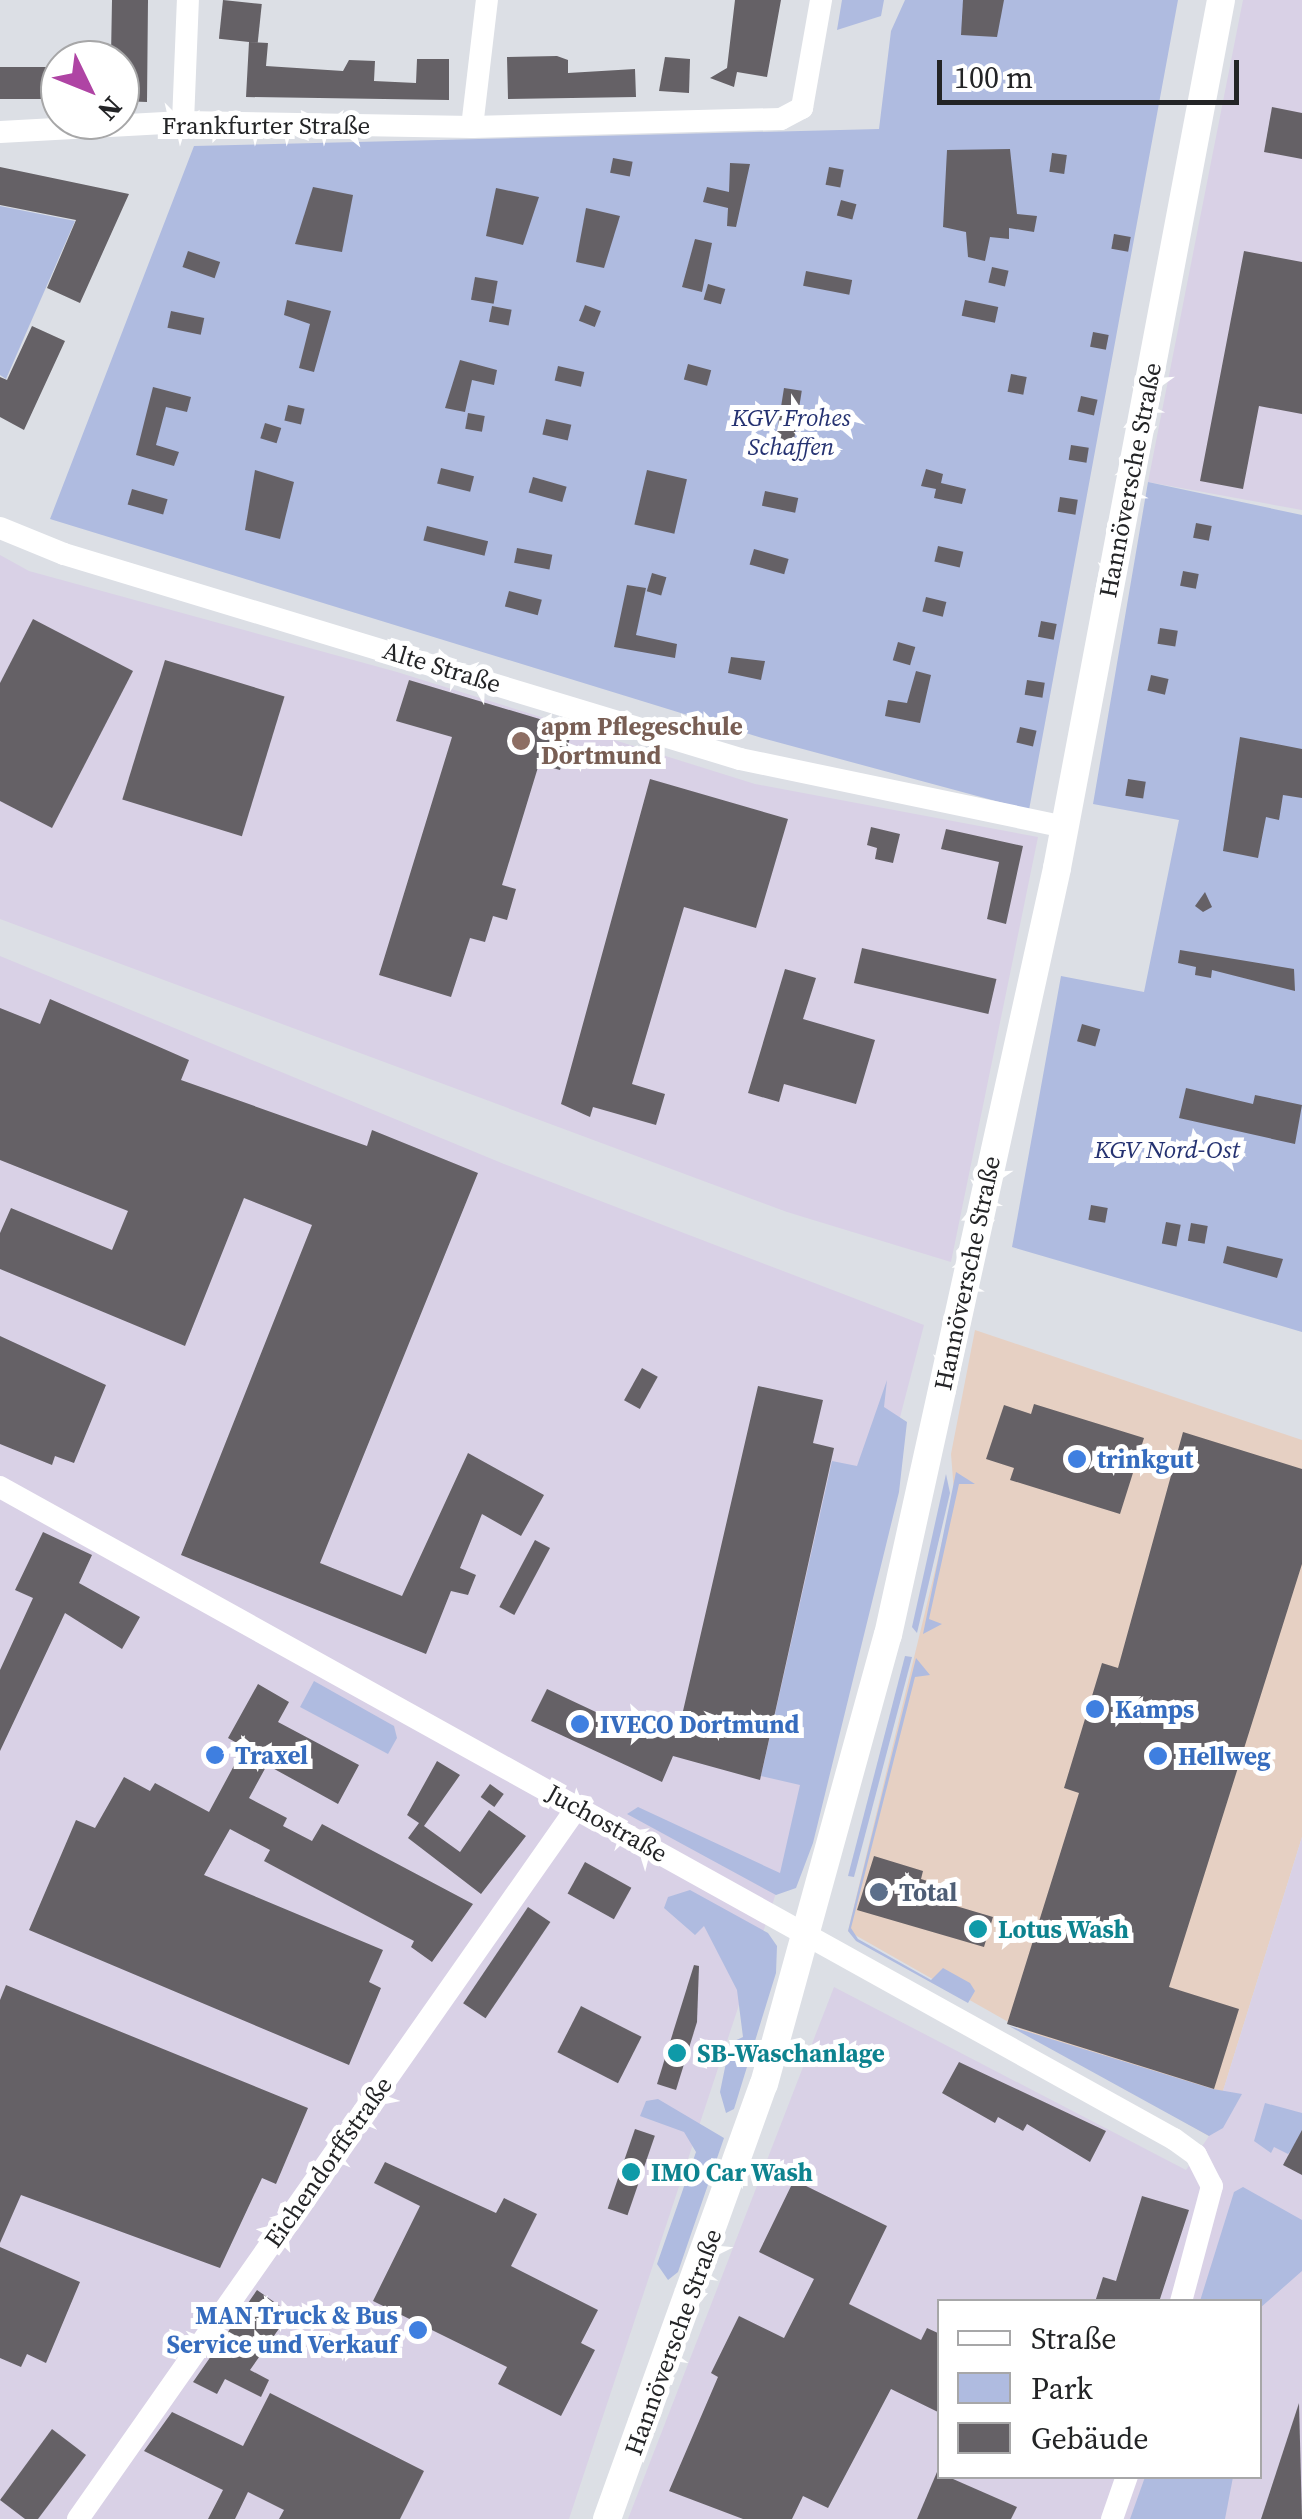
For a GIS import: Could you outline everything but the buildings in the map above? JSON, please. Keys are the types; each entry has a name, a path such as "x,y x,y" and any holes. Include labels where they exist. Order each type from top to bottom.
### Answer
{"main road":[{"name":"Hannöversche Straße","path":"607,2519 715,2229 808,1936 916,1515 1064,827 1221,0"}],"street":[{"path":"184,122 188,0"},
{"path":"472,127 487,0"},
{"name":"Frankfurter Straße","path":"0,132 184,122 472,127 794,116 802,108 821,0"},
{"name":"Alte Straße","path":"0,528 64,554 740,759 1064,827"},
{"name":"Juchostraße","path":"0,1486 1174,2139 1206,2169 1209,2212 1182,2299"},
{"name":"Eichendorffstraße","path":"78,2519 578,1806"},
{"path":"1112,2519 1126,2479"}],"shaded area":[{"path":"1243,0 1302,0 1302,510 1148,482"},
{"path":"0,555 29,571 397,672 755,784 1038,837 951,1262 787,1212 0,919"},
{"path":"0,956 504,1164 924,1325 778,1887 569,2519 0,2519"},
{"path":"975,1330 1302,1440 1302,1837 1209,2136 848,1931 954,1492 951,1454"},
{"path":"1302,1837 1302,2519 628,2519 834,1987 1186,2170 1209,2136"}],"green space":[{"path":"842,0 884,0 881,16 837,30"},
{"name":"KGV Frohes Schaffen","path":"905,0 1178,0 1029,810 762,738 50,519 194,146 879,129 891,31"},
{"path":"0,206 75,221 6,379 0,375"},
{"name":"KGV Nord-Ost","path":"1148,482 1302,515 1302,1332 1012,1247 1061,976 1144,992 1179,820 1093,804"},
{"path":"887,1380 884,1407 907,1422 899,1492 813,1843 796,1888 776,1895 627,1814 638,1807 780,1873 800,1785 761,1776 832,1461 857,1466"},
{"path":"956,1472 975,1484 959,1484 929,1619 942,1624 923,1634"},
{"path":"946,1474 950,1493 917,1633 912,1627"},
{"path":"905,1656 912,1657 854,1877 848,1876"},
{"path":"916,1658 930,1675 915,1677 851,1928 858,1939 931,1980 943,1968 970,1983 975,1991 968,2003 856,1941 848,1931"},
{"path":"314,1681 394,1726 397,1738 388,1754 300,1707"},
{"path":"690,1890 768,1933 777,1946 776,1973 734,2109 726,2113 720,2092 730,2043 743,2037 737,1990 704,1926 695,1935 664,1908 668,1897"},
{"path":"1009,2026 1213,2089 1242,2094 1223,2128 1209,2136"},
{"path":"658,2099 724,2138 678,2272 668,2280 657,2264 696,2152 684,2132 640,2116 646,2101"},
{"path":"1265,2103 1302,2113 1302,2138 1288,2154 1274,2147 1271,2153 1254,2141"},
{"path":"1243,2187 1302,2220 1302,2271 1262,2306 1262,2299 1201,2299 1234,2192"},
{"path":"1144,2479 1233,2479 1225,2519 1130,2519"}],"place":[{"name":"apm Pflegeschule Dortmund","path":"521,741"},
{"name":"trinkgut","path":"1077,1459"},
{"name":"Kamps","path":"1095,1709"},
{"name":"IVECO Dortmund","path":"580,1724"},
{"name":"Traxel","path":"215,1755"},
{"name":"Hellweg","path":"1158,1756"},
{"name":"Total","path":"879,1892"},
{"name":"Lotus Wash","path":"978,1929"},
{"name":"SB-Waschanlage","path":"677,2053"},
{"name":"IMO Car Wash","path":"631,2172"},
{"name":"MAN Truck & Bus Service und Verkauf","path":"418,2330"}]}
